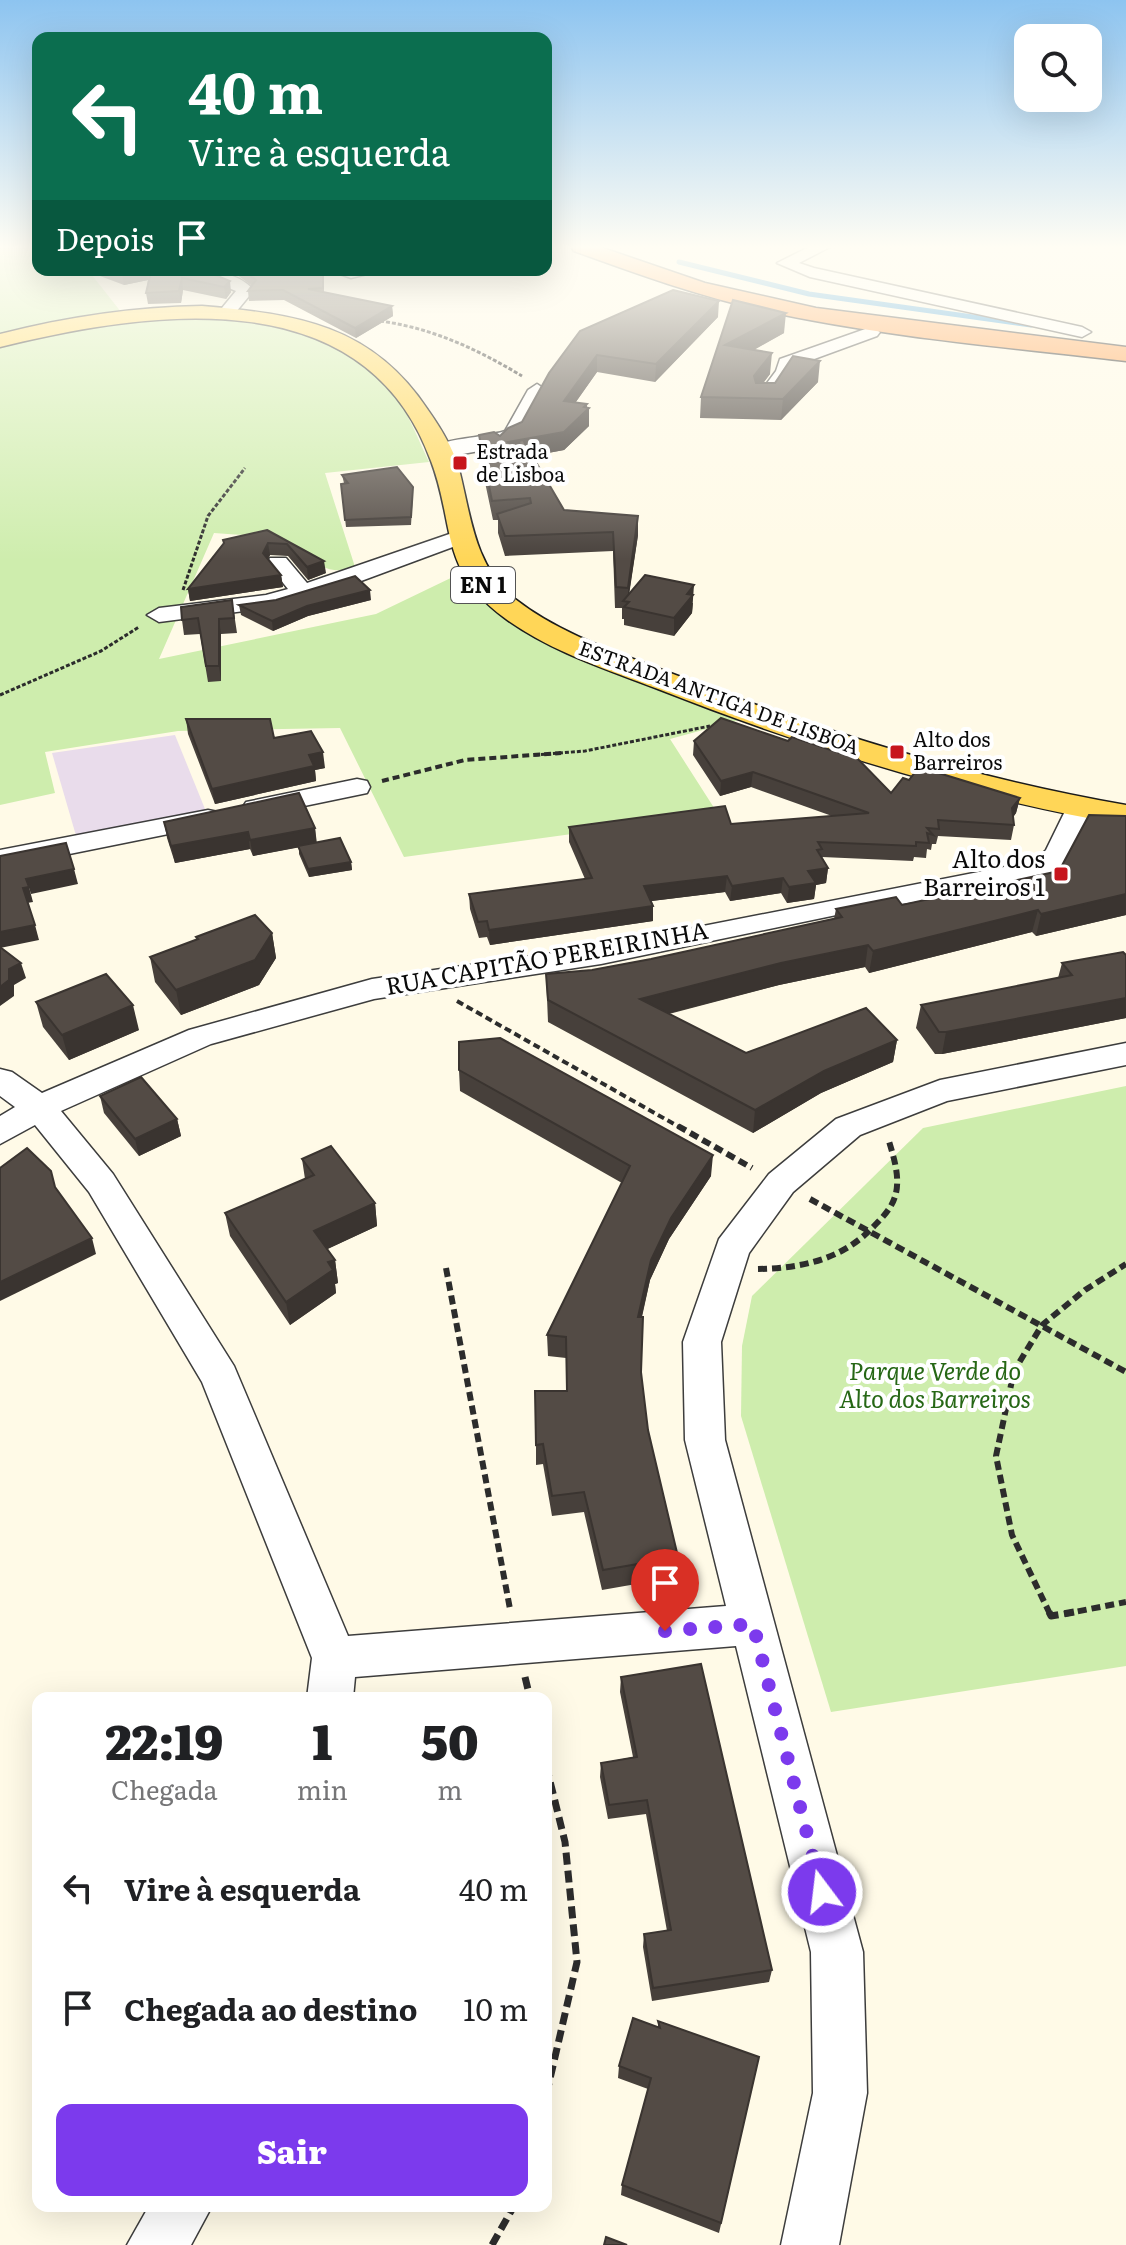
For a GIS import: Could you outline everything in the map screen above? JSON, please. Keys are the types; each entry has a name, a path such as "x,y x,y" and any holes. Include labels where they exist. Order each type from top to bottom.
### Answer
{"main road":[{"name":"ESTRADA ANTIGA DE LISBOA","path":"363,352 414,402 445,463 470,566 482,584 518,615 612,661 752,715 932,773 1023,798 1126,815"}],"street":[{"path":"764,399 785,372 786,363 817,352"},
{"path":"438,450 492,443 513,435 537,390"},
{"path":"159,615 268,602 461,536"},
{"path":"278,563 303,592"},
{"path":"0,859 357,787"},
{"name":"RUA CAPITÃO PEREIRINHA","path":"0,1132 39,1107 200,1037 372,989 601,955 846,904 1006,878 1045,867 1058,854 1080,807"},
{"path":"810,2245 840,2093 837,1952 705,1440 702,1342 732,1249 781,1183 848,1127 940,1091 1126,1054"},
{"path":"0,1080 39,1107 101,1183 220,1377 332,1678 516,1643 753,1624"},
{"path":"156,2245 180,2212"}],"path":[{"path":"479,352 499,366 528,379 537,390"},
{"path":"0,695 101,651 159,615 189,582 200,536 214,501 245,468"},
{"path":"357,787 465,760 585,751 689,732 752,715"},
{"path":"456,1000 752,1168"},
{"path":"726,1268 814,1265 839,1256 871,1232 893,1204 898,1185 889,1143"},
{"path":"810,1199 1126,1372"},
{"path":"1126,1264 1085,1290 1042,1325 1014,1371 996,1456 1012,1535 1051,1616 1126,1602"},
{"path":"446,1268 516,1643 528,1692"},
{"path":"552,1789 565,1842 577,1962 552,2070"},
{"path":"492,2245 511,2212"}],"shaded area":[{"path":"175,735 205,809 198,814 77,839 52,753"}],"green space":[{"path":"0,352 345,352 384,381 413,426 429,462 325,473 355,567 331,570 270,538 214,533 159,659 376,614 457,575 505,618 743,719 670,739 718,814 404,857 340,728 178,731 45,752 55,793 0,805"},
{"name":"Parque Verde do Alto dos Barreiros","path":"1126,1086 1126,1666 831,1712 741,1416 742,1346 752,1296 923,1128"}],"building":[{"path":"565,352 668,352 656,364 597,355 564,401 587,404 584,407 589,408 564,432 508,442 521,452 519,441 523,440 564,510 638,516 628,588 616,587 613,532 505,536 497,514 531,503 530,498 492,501 479,435 494,432 500,436 508,428 522,422"},
{"path":"716,352 772,353 754,376 756,383 775,383 793,356 820,361 783,399 701,397"},
{"path":"397,467 413,487 411,517 345,520 341,484 348,483 342,475"},
{"path":"267,530 324,561 307,567 287,544 268,543 263,553 281,575 188,589 224,543 223,540"},
{"path":"645,575 694,585 687,594 693,595 674,618 624,607 629,602 623,601"},
{"path":"355,576 370,590 307,606 272,621 239,605 276,600"},
{"path":"232,600 234,618 219,619 219,666 206,666 198,618 182,620 181,607"},
{"path":"721,718 788,741 792,737 858,759 891,793 903,778 909,780 919,767 1020,798 1012,808 1014,825 938,820 939,829 927,828 933,835 927,833 929,843 916,842 916,846 818,842 822,849 817,850 828,868 808,871 816,883 789,887 783,878 732,886 727,876 644,886 653,906 489,930 487,921 478,922 469,894 592,878 569,827 725,806 731,824 869,813 753,772 721,781 694,741"},
{"path":"186,719 270,719 274,738 311,731 323,752 309,755 314,766 212,789"},
{"path":"299,793 315,828 250,840 248,832 171,846 164,822"},
{"path":"1089,815 1126,816 1126,894 1041,914 1038,910 873,951 868,945 781,963 640,999 746,1053 866,1008 897,1040 824,1071 755,1110 548,1000 546,974 592,970 651,959 842,917 836,909 896,897 902,905 1059,871"},
{"path":"340,838 351,862 308,869 298,846"},
{"path":"66,843 74,869 26,879 29,887 23,888 35,925 0,932 0,856"},
{"path":"255,915 272,933 255,960 176,990 150,957 198,939 196,937"},
{"path":"0,947 21,963 9,969 9,980 0,987"},
{"path":"1123,952 1126,955 1126,998 946,1032 939,1032 921,1005 1072,975 1062,963"},
{"path":"106,974 133,1005 62,1035 36,1002"},
{"path":"500,1038 713,1155 671,1218 651,1260 638,1317 643,1317 641,1372 648,1430 678,1557 603,1570 584,1492 552,1496 543,1444 536,1445 535,1391 567,1391 566,1337 547,1335 630,1166 459,1070 459,1042"},
{"path":"141,1077 177,1119 135,1139 100,1096"},
{"path":"331,1146 375,1203 314,1231 335,1260 328,1262 333,1270 286,1302 225,1213 314,1175 302,1159"},
{"path":"27,1148 51,1171 55,1187 92,1238 0,1282 0,1168"},
{"path":"701,1664 772,1970 653,1988 644,1934 671,1930 647,1800 609,1805 601,1763 637,1757 621,1677"},
{"path":"633,2018 660,2028 658,2021 759,2057 721,2223 622,2185 651,2078 619,2066"},
{"path":"606,2237 627,2245 604,2245"}],"place":[{"name":"Estrada de Lisboa","path":"460,463"},
{"name":"Alto dos Barreiros","path":"897,752"},
{"name":"Alto dos Barreiros 1","path":"1061,874"}],"route":[{"path":"665,1631 753,1624 822,1892"}]}
